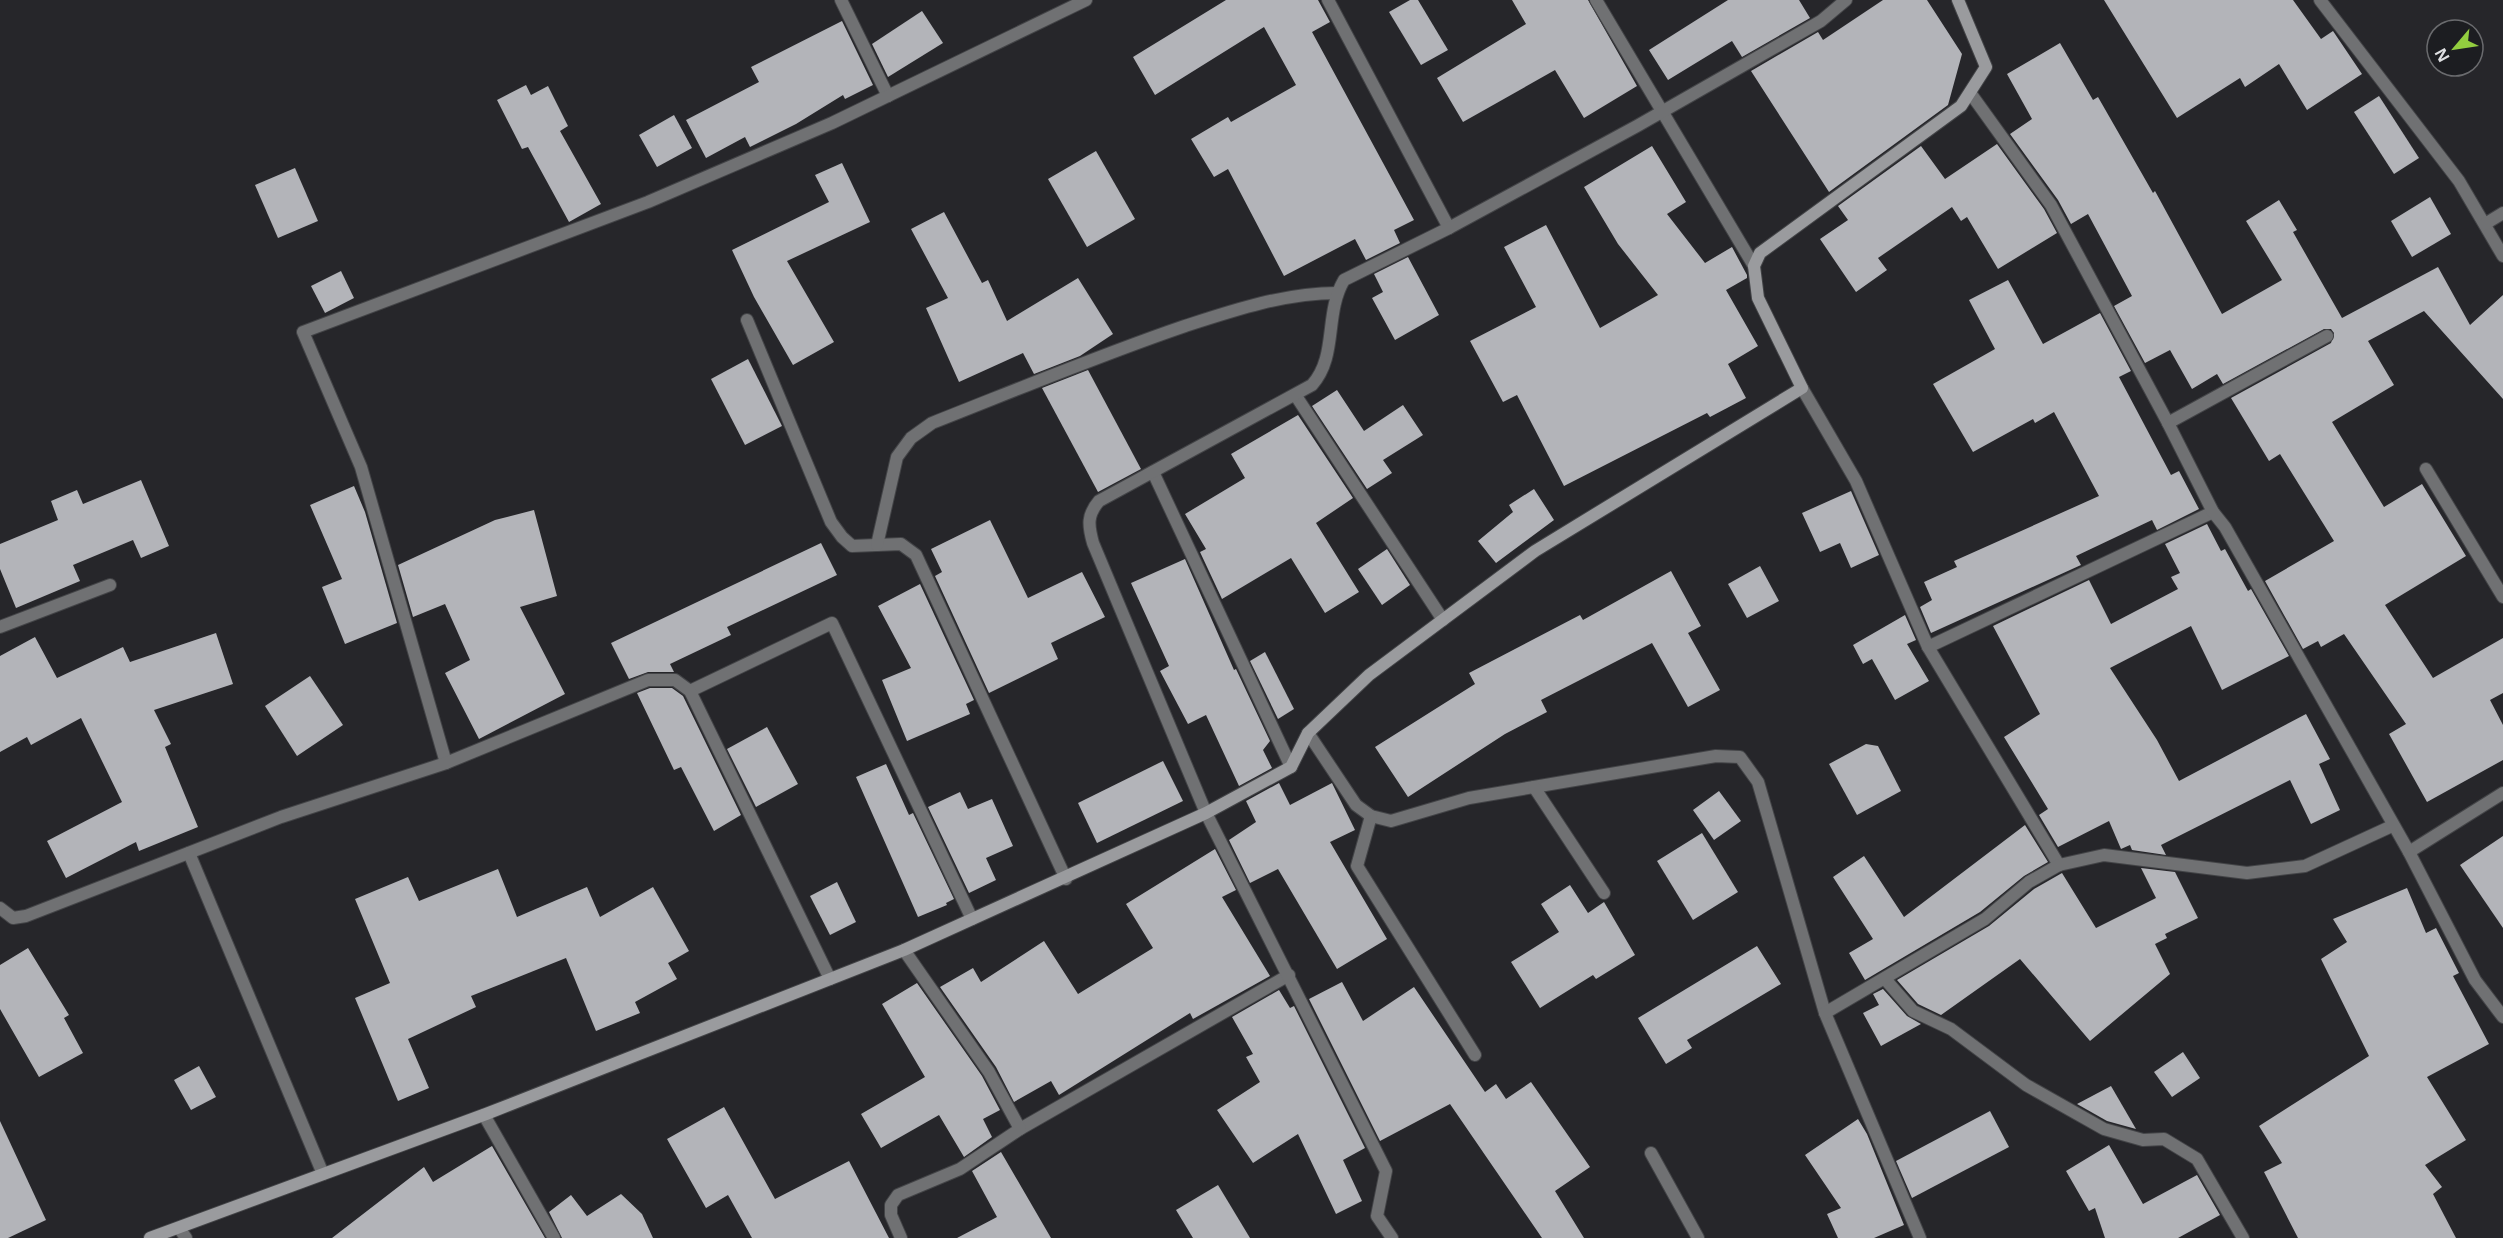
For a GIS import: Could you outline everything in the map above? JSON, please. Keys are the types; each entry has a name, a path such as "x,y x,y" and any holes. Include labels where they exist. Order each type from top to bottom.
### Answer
{"main road":[{"path":"150,1238 183,1233 323,1174 484,1115 904,950 1066,879 1206,813 1291,767 1308,733 1369,675 1535,551 1802,388 1758,298 1754,266 1760,253 1961,106 1971,94 1986,67 1958,0"}],"street":[{"path":"841,0 888,96"},
{"path":"446,763 361,467 303,332 648,202 832,123 1086,0"},
{"path":"1328,0 1449,228"},
{"path":"1596,0 1664,110 1754,266"},
{"path":"1392,1238 1377,1216 1386,1171 1206,813 1093,543 1089,527 1090,512 1099,501 1312,386 1321,375 1327,361 1336,293 1344,280 1362,269 1449,228 1664,110 1821,21 1846,0"},
{"path":"2320,0 2459,181 2503,256"},
{"path":"1971,94 2051,205 2213,512 2224,527 2392,826 2409,852 2475,980 2503,1017"},
{"path":"2485,224 2503,213"},
{"path":"877,545 897,457 911,438 932,423 1128,345 1217,316 1302,293 1336,293"},
{"path":"747,320 831,522 852,546 901,544 916,555 1066,879"},
{"path":"2168,423 2328,336"},
{"path":"1802,388 1856,481 1928,647 2059,865"},
{"path":"1296,396 1443,620"},
{"path":"2426,469 2503,597"},
{"path":"1153,472 1291,767"},
{"path":"1928,647 2213,512"},
{"path":"0,627 110,585"},
{"path":"690,691 832,622 972,920"},
{"path":"0,908 13,918 26,916 281,817 446,763 648,680 675,680 690,691 830,979"},
{"path":"1308,733 1356,805 1371,816 1391,821 1470,798 1716,756 1740,757 1758,782 1825,1013 1920,1238"},
{"path":"1534,787 1604,893"},
{"path":"2409,852 2503,793"},
{"path":"1371,816 1357,867 1475,1055"},
{"path":"1825,1013 1985,919 2029,882 2059,865 2104,855 2247,873 2306,866 2392,826"},
{"path":"189,853 323,1174"},
{"path":"904,950 989,1072 1020,1129"},
{"path":"901,1238 891,1215 891,1205 898,1195 960,1169 1020,1129 1289,975"},
{"path":"1885,979 1914,1011 1951,1029 2026,1085 2104,1128 2143,1140 2164,1139 2197,1159 2243,1238"},
{"path":"484,1115 554,1238"},
{"path":"1651,1153 1698,1238"}],"building":[{"path":"1226,0 1318,0 1330,22 1312,32 1414,220 1394,230 1400,243 1366,260 1355,239 1284,276 1228,169 1214,177 1191,139 1228,117 1231,122 1296,85 1264,27 1155,95 1133,57"},
{"path":"1410,0 1418,0 1448,50 1421,65 1389,12"},
{"path":"1512,0 1588,0 1637,86 1584,118 1555,70 1463,122 1437,78 1526,24"},
{"path":"1728,0 1799,0 1810,18 1742,57 1732,41 1668,80 1649,50"},
{"path":"1883,0 1927,0 1962,54 1948,105 1829,192 1751,71 1818,32 1823,40"},
{"path":"2104,0 2293,0 2321,39 2333,31 2362,74 2307,110 2279,64 2245,87 2240,78 2177,118"},
{"path":"922,11 943,43 888,77 872,44"},
{"path":"842,21 873,85 845,99 843,95 796,124 750,147 745,137 706,158 686,120 759,82 751,67"},
{"path":"2060,43 2093,100 2098,97 2153,193 2155,191 2222,314 2282,280 2246,221 2279,200 2297,230 2293,232 2342,318 2438,267 2470,325 2503,295 2503,399 2424,311 2368,341 2394,385 2332,422 2384,507 2422,484 2466,556 2385,605 2433,678 2503,638 2503,693 2490,700 2503,725 2503,760 2427,802 2389,734 2406,724 2344,634 2321,647 2318,641 2303,649 2265,581 2334,541 2280,454 2269,461 2231,398 2331,343 2334,333 2331,329 2324,329 2223,384 2217,374 2192,389 2170,350 2145,363 2114,306 2132,296 2088,214 2071,224 2058,200 2010,134 2032,119 2007,74"},
{"path":"526,85 531,95 548,86 568,126 560,131 601,204 569,222 528,147 522,149 497,100"},
{"path":"2379,96 2419,158 2394,174 2354,112"},
{"path":"674,115 692,148 657,167 639,135"},
{"path":"1997,144 2044,209 2057,233 1998,269 1967,217 1961,221 1952,207 1878,258 1887,270 1856,292 1820,239 1848,220 1838,206 1921,146 1945,179"},
{"path":"1652,146 1686,202 1667,214 1705,263 1732,247 1747,275 1747,278 1726,290 1758,346 1728,364 1746,398 1710,417 1707,413 1564,486 1517,395 1503,402 1470,341 1536,307 1504,247 1546,225 1600,328 1658,295 1618,244 1584,187"},
{"path":"1096,151 1135,219 1087,247 1048,179"},
{"path":"842,163 870,222 787,261 834,342 793,365 754,297 732,250 829,202 815,175"},
{"path":"295,168 318,221 278,238 255,185"},
{"path":"2430,197 2451,234 2412,257 2391,221"},
{"path":"944,212 982,283 988,280 1007,321 1078,278 1113,334 1080,356 1034,374 1023,353 959,382 926,308 948,298 911,229"},
{"path":"1408,257 1439,315 1395,340 1372,298 1383,292 1374,274"},
{"path":"341,271 354,298 325,313 311,286"},
{"path":"2008,280 2043,344 2100,313 2131,371 2119,377 2171,475 2179,471 2199,509 2157,530 2152,520 2076,556 2081,565 1931,633 1920,607 1932,600 1924,582 1957,567 1954,561 2099,496 2054,412 2035,423 2033,419 1973,452 1933,384 1995,349 1969,300"},
{"path":"748,359 782,426 745,445 711,379"},
{"path":"1088,370 1141,469 1098,492 1042,388"},
{"path":"1337,390 1364,431 1403,405 1423,435 1383,460 1392,473 1367,489 1312,406"},
{"path":"1298,415 1353,498 1316,523 1359,592 1325,613 1291,558 1222,599 1200,552 1206,549 1185,514 1245,478 1231,454"},
{"path":"141,480 169,546 141,558 133,540 73,565 80,581 16,608 0,569 0,544 58,520 51,501 77,490 83,504"},
{"path":"354,486 365,512 397,623 345,644 322,587 342,579 310,505"},
{"path":"1534,489 1554,520 1496,563 1478,541 1513,512 1509,505"},
{"path":"1851,491 1879,555 1851,568 1840,543 1820,552 1802,513"},
{"path":"534,510 557,596 520,607 565,694 479,739 445,673 470,660 445,604 413,617 398,565 495,520"},
{"path":"990,520 1028,598 1082,572 1105,617 1051,643 1058,659 989,693 935,576 942,572 931,549"},
{"path":"2207,524 2221,551 2225,549 2248,591 2251,589 2289,656 2222,690 2191,626 2110,668 2157,740 2179,781 2306,714 2330,759 2319,764 2340,810 2311,824 2290,780 2161,845 2166,855 2132,850 2130,845 2121,849 2109,821 2058,847 2039,815 2048,809 2004,737 2040,714 1993,626 2089,580 2111,624 2178,589 2171,577 2180,573 2165,544"},
{"path":"821,543 837,575 727,627 731,635 670,664 674,672 648,672 629,679 611,643"},
{"path":"1387,549 1410,585 1382,605 1358,569"},
{"path":"1185,559 1234,670 1236,669 1270,741 1263,750 1272,768 1239,786 1206,715 1188,724 1160,671 1169,666 1131,583"},
{"path":"1760,566 1779,601 1747,618 1728,584"},
{"path":"1671,571 1701,626 1688,633 1720,690 1688,707 1652,643 1541,700 1547,712 1505,734 1408,797 1375,747 1475,684 1469,673 1580,615 1583,620"},
{"path":"920,584 974,700 966,704 970,714 907,741 882,680 911,668 878,606"},
{"path":"1905,615 1916,640 1907,644 1929,681 1895,700 1872,659 1863,664 1853,645"},
{"path":"216,633 233,684 154,710 171,744 165,747 198,827 139,851 136,842 66,878 47,841 122,802 81,718 31,745 27,737 0,752 0,656 35,637 57,678 123,647 130,662"},
{"path":"1265,652 1294,709 1278,719 1250,661"},
{"path":"310,676 343,725 297,756 265,706"},
{"path":"650,688 672,688 683,696 741,815 714,831 681,767 674,770 637,693"},
{"path":"767,727 798,784 756,807 727,749"},
{"path":"1866,744 1878,746 1901,791 1857,815 1829,764"},
{"path":"1163,761 1183,801 1097,843 1078,803"},
{"path":"886,764 909,815 913,813 954,899 946,903 947,905 918,917 856,777"},
{"path":"1279,783 1290,805 1332,783 1355,830 1330,842 1387,939 1337,969 1278,869 1250,883 1229,840 1256,822 1246,801"},
{"path":"1719,791 1741,821 1714,840 1693,810"},
{"path":"960,792 968,809 992,799 1013,846 986,858 996,880 969,893 928,807"},
{"path":"2025,825 2048,862 2024,876 1980,912 1865,980 1849,953 1873,939 1833,877 1864,856 1904,917"},
{"path":"1702,833 1738,892 1693,920 1657,861"},
{"path":"2503,836 2503,928 2460,865"},
{"path":"1215,849 1236,890 1222,897 1270,976 1193,1019 1190,1013 1059,1095 1051,1081 1014,1102 996,1067 940,987 973,968 981,982 1044,941 1078,994 1153,948 1126,904"},
{"path":"2141,868 2175,872 2198,918 2165,934 2167,938 2155,944 2170,974 2090,1041 2020,959 1941,1015 1918,1004 1897,980 1989,926 2034,889 2062,873 2096,928 2156,898"},
{"path":"498,869 517,917 587,887 600,917 653,887 689,951 668,963 677,979 635,1002 640,1013 596,1031 566,958 471,996 476,1007 408,1039 429,1088 398,1101 355,998 390,983 355,899 408,877 419,901"},
{"path":"837,882 856,922 830,935 810,896"},
{"path":"1570,885 1588,913 1604,902 1635,955 1596,979 1593,975 1540,1008 1511,962 1559,932 1541,904"},
{"path":"2407,888 2426,933 2436,928 2459,973 2453,976 2489,1044 2427,1077 2466,1140 2425,1165 2442,1187 2433,1194 2456,1238 2298,1238 2264,1172 2282,1163 2259,1126 2369,1056 2321,959 2347,942 2333,919"},
{"path":"1757,946 1781,984 1687,1040 1692,1048 1666,1064 1638,1018"},
{"path":"28,948 69,1015 64,1018 83,1053 39,1077 0,1009 0,965"},
{"path":"1342,982 1363,1021 1414,987 1485,1092 1496,1084 1506,1099 1531,1082 1590,1167 1555,1191 1584,1238 1542,1238 1450,1104 1380,1141 1309,999"},
{"path":"917,983 982,1076 1000,1110 983,1119 992,1137 964,1157 939,1115 881,1148 861,1114 925,1077 882,1004"},
{"path":"1883,989 1907,1016 1921,1024 1881,1046 1863,1013 1879,1005 1873,994"},
{"path":"1279,990 1290,1008 1294,1006 1365,1148 1343,1160 1362,1201 1336,1214 1298,1134 1253,1163 1217,1110 1260,1082 1246,1057 1253,1054 1232,1017"},
{"path":"2183,1052 2200,1078 2172,1097 2154,1072"},
{"path":"199,1066 216,1097 191,1110 174,1080"},
{"path":"2111,1086 2136,1129 2107,1121 2077,1104"},
{"path":"724,1107 775,1199 849,1161 889,1238 752,1238 728,1195 706,1208 667,1139"},
{"path":"1990,1111 2009,1147 1912,1198 1896,1161"},
{"path":"1858,1119 1867,1134 1904,1225 1874,1238 1838,1238 1827,1214 1841,1208 1805,1155"},
{"path":"0,1121 46,1220 8,1238 0,1238"},
{"path":"2109,1145 2143,1204 2197,1175 2220,1215 2178,1238 2105,1238 2095,1208 2089,1211 2066,1171"},
{"path":"492,1146 545,1238 332,1238 424,1167 433,1182"},
{"path":"1001,1152 1051,1238 957,1238 997,1217 972,1171"},
{"path":"1218,1185 1250,1238 1193,1238 1176,1210"},
{"path":"621,1194 642,1214 653,1238 562,1238 549,1212 571,1195 587,1216"}]}
